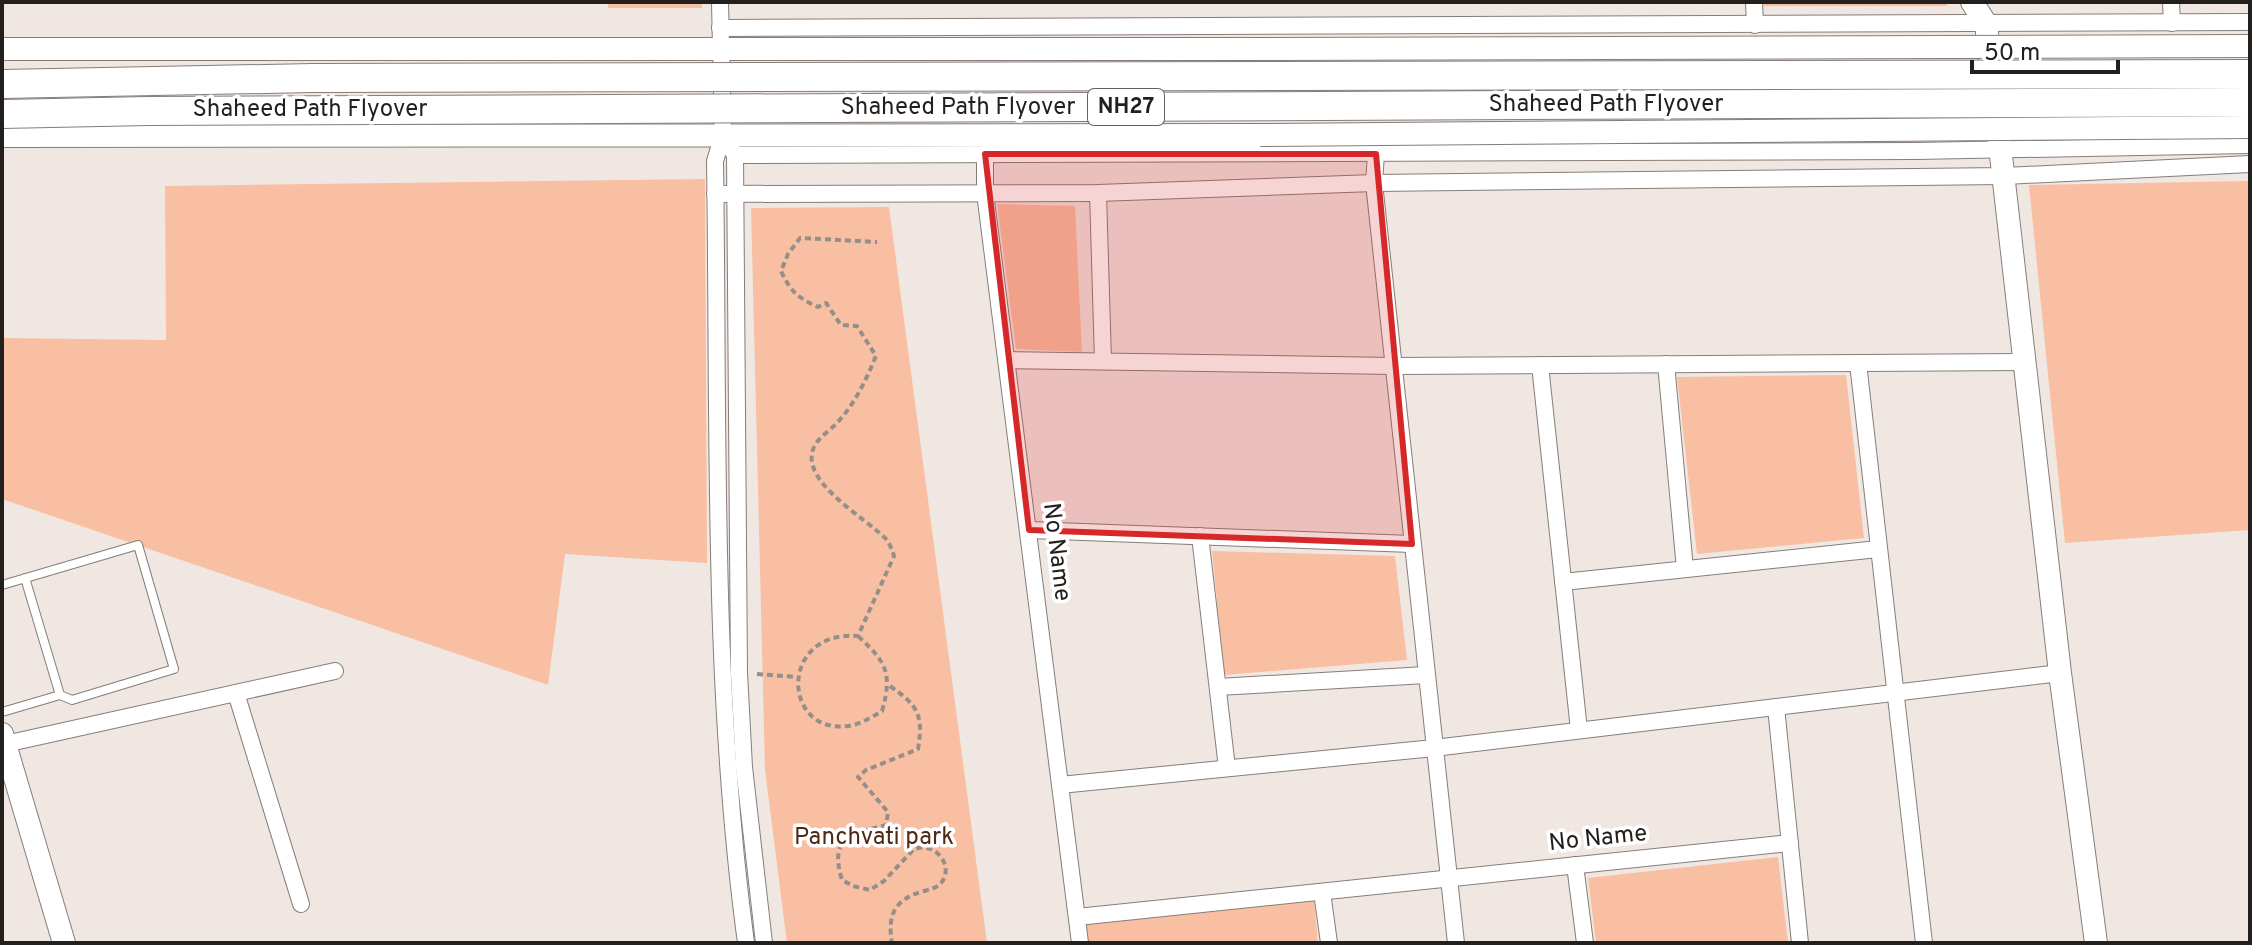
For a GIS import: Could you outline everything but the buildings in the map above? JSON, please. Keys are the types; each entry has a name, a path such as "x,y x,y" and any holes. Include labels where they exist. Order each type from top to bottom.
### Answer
{"highway":[{"name":"Shaheed Path Flyover","path":"2,84 328,78 2250,74"},
{"name":"Shaheed Path Flyover","path":"2,114 2250,102"}],"street":[{"path":"720,2 723,135 715,161 715,194 722,671 727,779 746,943"},
{"path":"1754,2 1755,25"},
{"path":"1972,2 1986,24 2060,673 2096,943"},
{"path":"1986,24 1996,2"},
{"path":"2171,2 2172,23"},
{"path":"2,49 1755,25 2250,22"},
{"path":"720,39 1253,49 2250,46"},
{"path":"2,136 1260,135 2250,127"},
{"path":"723,135 735,155 739,673 744,767 764,943"},
{"path":"735,155 1376,154 2250,145"},
{"name":"No Name","path":"985,154 985,193 1080,943"},
{"path":"1376,154 1374,183 1456,943"},
{"path":"715,194 1098,193 1374,183 2005,176 2250,164"},
{"path":"1098,193 1103,361"},
{"path":"1007,360 1393,366 2026,362"},
{"path":"1858,363 1924,943"},
{"path":"1666,364 1685,569"},
{"path":"1540,365 1579,730"},
{"path":"1029,530 1412,544"},
{"path":"1200,536 1227,768"},
{"path":"1563,582 1878,549"},
{"path":"64,943 4,739 335,671"},
{"path":"1060,785 1434,748 2060,673"},
{"path":"1218,687 1426,675"},
{"path":"236,693 301,904"},
{"path":"1776,707 1800,943"},
{"name":"No Name","path":"1077,917 1790,843"},
{"path":"1575,865 1585,943"},
{"path":"1322,892 1329,943"}],"lane":[{"path":"2,585 138,545 174,669 72,700 60,695 2,712"},
{"path":"25,578 60,695"}],"path":[{"path":"858,636 894,556 888,541 815,474 811,459 815,445 836,424 864,385 876,356 857,326 841,325 826,303 818,307 801,299 790,290 781,271 788,254 800,238 877,242"},
{"path":"890,686 882,711 847,726 832,725 818,720 805,709 798,695 797,677 812,650 827,639 842,635 858,636 877,654 890,686 911,701 918,716 918,749 866,770 858,777 888,812 886,825 849,834 840,844 836,861 842,880 870,890 884,881 914,849 928,848 940,855 946,865 945,877 939,887 905,897 897,906 889,925 892,943"},
{"path":"739,673 797,677"}],"highlighted area":[{"path":"985,154 1376,154 1412,544 1029,530"}],"green space":[{"path":"608,2 702,2 702,8 608,8"},
{"path":"1764,2 1947,2 1947,6 1764,6"},
{"path":"705,179 707,563 565,554 548,685 2,499 2,338 166,340 165,186"},
{"path":"2250,181 2250,530 2065,543 2029,185"},
{"path":"997,204 1075,206 1082,352 1016,349"},
{"name":"Panchvati park","path":"889,207 987,943 787,943 765,770 751,208"},
{"path":"1846,375 1864,538 1697,554 1677,377"},
{"path":"1212,551 1395,556 1407,660 1224,675"},
{"path":"1778,857 1788,943 1596,943 1588,878"},
{"path":"1314,900 1318,943 1088,943 1086,925"}]}
